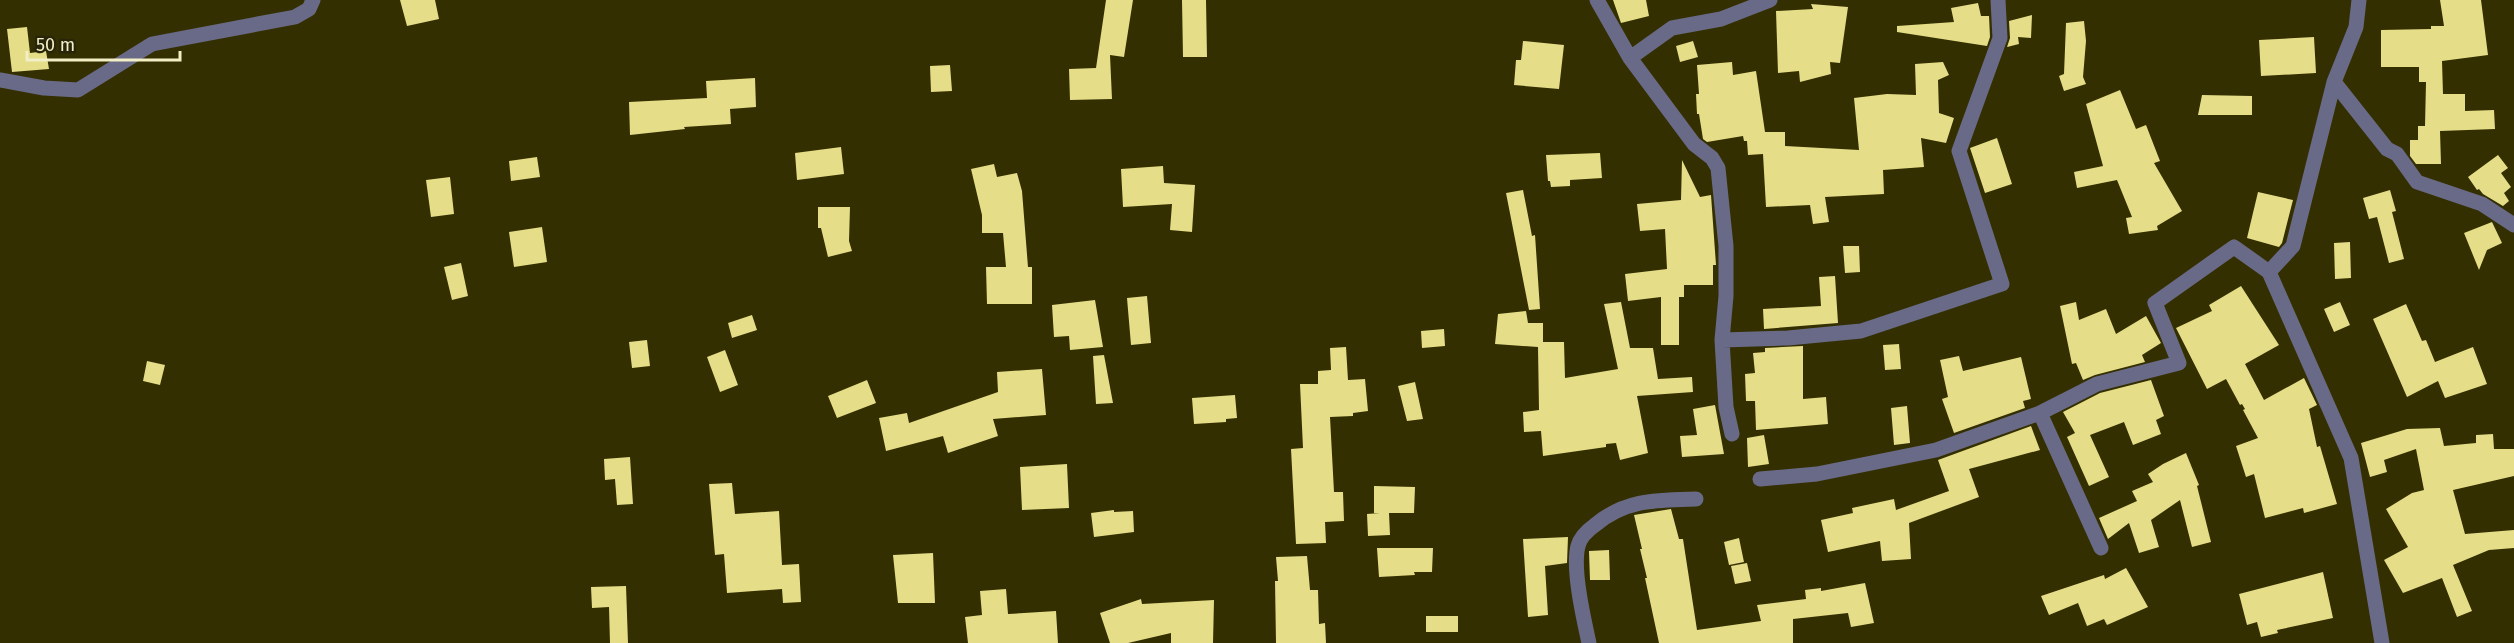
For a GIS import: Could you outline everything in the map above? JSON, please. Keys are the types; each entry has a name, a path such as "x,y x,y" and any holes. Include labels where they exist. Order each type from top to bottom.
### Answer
{"street":[{"path":"0,80 44,88 78,90 153,44 295,17 309,9 313,0"},
{"path":"1597,0 1630,58 1694,144 1712,158 1718,168 1726,246 1726,296 1722,340 1726,406 1732,434"},
{"path":"1630,58 1672,28 1721,19 1770,0"},
{"path":"1722,340 1788,338 1862,331 2002,284 1959,151 2000,38 1998,0"},
{"path":"2269,272 2293,246 2334,82 2356,27 2359,0"},
{"path":"2334,82 2387,149 2397,154 2417,182 2482,204 2514,225"},
{"path":"1760,479 1817,474 1936,450 2040,412 2097,384 2179,363 2155,303 2234,247 2269,272 2351,458 2382,643"},
{"path":"2040,412 2101,548"},
{"path":"1589,643 1583,616 1576,558 1578,544 1588,531 1610,513 1628,505 1658,500 1696,499"}],"building":[{"path":"400,0 435,0 439,19 407,26"},
{"path":"1106,0 1133,0 1124,57 1110,55 1112,99 1070,100 1069,69 1096,68"},
{"path":"1182,0 1206,0 1207,57 1183,57"},
{"path":"1613,0 1646,0 1649,16 1621,23"},
{"path":"2440,0 2481,0 2488,55 2442,61 2443,94 2465,94 2465,111 2494,110 2495,129 2440,131 2441,164 2416,164 2410,156 2410,140 2418,140 2418,126 2425,126 2426,82 2419,82 2419,67 2381,67 2381,30 2431,29 2431,26 2444,26"},
{"path":"1978,3 1981,16 1989,16 1990,37 1987,46 1897,32 1897,26 1954,22 1951,8"},
{"path":"1811,4 1848,7 1840,63 1830,62 1831,74 1800,82 1799,71 1778,73 1776,11 1813,9"},
{"path":"2032,15 2031,38 2018,37 2019,44 2007,47 2010,38 2009,21"},
{"path":"2084,21 2086,41 2083,77 2086,84 2064,91 2059,76 2064,74 2066,23"},
{"path":"27,27 30,53 46,51 49,69 12,72 7,29"},
{"path":"2314,37 2316,73 2261,76 2259,40"},
{"path":"1523,41 1564,45 1559,89 1514,85 1516,60 1521,60"},
{"path":"1693,41 1698,57 1680,62 1676,46"},
{"path":"1732,62 1733,75 1756,71 1765,132 1785,132 1785,146 1859,150 1854,98 1887,94 1916,95 1915,64 1943,62 1949,75 1938,80 1939,113 1954,118 1946,143 1921,138 1924,167 1883,170 1884,194 1825,197 1829,222 1813,224 1810,205 1766,207 1763,154 1748,155 1747,141 1744,141 1743,136 1707,142 1703,139 1699,114 1697,114 1696,94 1699,94 1697,65"},
{"path":"950,65 952,91 931,92 930,66"},
{"path":"755,78 756,107 730,109 731,124 684,127 685,129 630,135 629,102 707,98 706,81"},
{"path":"2120,90 2136,129 2146,125 2160,161 2154,163 2182,211 2157,226 2158,230 2129,234 2126,218 2132,217 2117,180 2077,188 2074,172 2103,166 2086,104"},
{"path":"2202,95 2252,96 2252,115 2198,115"},
{"path":"1997,138 2012,184 1985,193 1970,148"},
{"path":"841,147 844,174 797,180 795,153"},
{"path":"1600,153 1602,178 1570,180 1570,186 1551,187 1548,181 1546,155"},
{"path":"2498,155 2508,168 2501,173 2511,187 2504,193 2509,201 2503,206 2479,189 2477,190 2468,177"},
{"path":"537,157 540,177 511,181 509,161"},
{"path":"1682,160 1700,197 1711,195 1716,265 1713,265 1713,285 1684,285 1684,297 1679,297 1679,345 1661,345 1661,297 1628,301 1625,274 1667,269 1665,229 1640,231 1637,204 1681,200"},
{"path":"994,164 997,177 1017,173 1022,191 1028,267 1032,267 1032,304 987,304 986,267 1006,267 1003,233 982,233 982,215 971,169"},
{"path":"1163,166 1164,183 1195,185 1192,232 1170,230 1172,204 1123,207 1121,169"},
{"path":"450,177 454,214 431,217 426,180"},
{"path":"1523,190 1532,236 1535,235 1540,309 1529,310 1506,193"},
{"path":"2390,190 2396,211 2392,212 2404,259 2389,263 2377,217 2369,219 2363,198"},
{"path":"2258,192 2293,200 2279,247 2247,238"},
{"path":"818,207 850,207 849,241 852,251 828,257 821,228 818,228"},
{"path":"2492,222 2502,243 2487,250 2479,270 2464,233"},
{"path":"542,227 547,262 514,267 509,232"},
{"path":"2350,242 2351,278 2335,279 2334,243"},
{"path":"1843,246 1859,246 1860,272 1845,273"},
{"path":"461,263 468,296 452,300 444,267"},
{"path":"1835,276 1838,323 1764,329 1763,309 1821,306 1819,277"},
{"path":"2241,286 2279,345 2245,364 2264,400 2304,378 2317,405 2309,409 2317,447 2320,446 2337,504 2304,513 2303,508 2265,518 2254,474 2246,477 2236,446 2258,438 2243,410 2245,409 2242,404 2240,405 2226,379 2207,389 2176,328 2212,311 2209,305"},
{"path":"1147,296 1151,343 1131,345 1127,298"},
{"path":"1095,300 1103,347 1070,350 1069,336 1054,337 1052,305"},
{"path":"1621,302 1630,348 1653,348 1658,379 1692,377 1693,392 1637,396 1648,453 1620,460 1616,443 1606,444 1606,447 1543,456 1541,431 1524,432 1523,412 1539,410 1538,347 1495,344 1498,314 1526,311 1528,323 1543,323 1543,342 1564,342 1565,378 1618,369 1604,304"},
{"path":"2076,302 2079,320 2106,309 2116,334 2146,316 2161,343 2142,355 2145,362 2083,380 2076,363 2072,364 2060,306"},
{"path":"2340,302 2350,325 2334,332 2324,309"},
{"path":"2406,304 2422,341 2426,340 2435,362 2473,347 2487,384 2445,398 2438,381 2407,397 2373,319"},
{"path":"752,315 757,330 732,338 728,323"},
{"path":"1444,329 1445,346 1422,348 1421,331"},
{"path":"647,340 650,366 632,368 629,342"},
{"path":"1899,344 1901,369 1885,370 1883,345"},
{"path":"1803,346 1803,399 1826,397 1828,424 1756,430 1755,401 1746,401 1745,374 1755,373 1753,353 1765,352 1765,348"},
{"path":"1346,347 1348,380 1365,379 1368,411 1353,413 1353,416 1330,417 1334,492 1343,492 1344,521 1325,522 1326,543 1296,544 1291,449 1303,448 1300,384 1318,384 1318,371 1331,370 1330,348"},
{"path":"725,350 738,385 720,392 707,357"},
{"path":"1104,355 1113,403 1096,404 1093,356"},
{"path":"1959,356 1963,371 2021,357 2031,399 2023,401 2025,408 1954,433 1942,399 1948,397 1940,360"},
{"path":"147,361 165,365 160,385 143,381"},
{"path":"1042,369 1046,415 993,419 998,436 948,453 943,436 886,451 879,418 907,413 909,423 998,392 997,372"},
{"path":"867,380 876,403 837,418 828,396"},
{"path":"2151,380 2164,416 2156,420 2161,434 2133,445 2124,422 2090,435 2109,477 2089,486 2067,437 2075,433 2063,412 2100,393"},
{"path":"1415,382 1423,419 1407,421 1398,386"},
{"path":"1235,395 1237,418 1226,419 1226,422 1194,424 1192,398"},
{"path":"1715,405 1724,454 1682,457 1680,436 1697,435 1693,409"},
{"path":"1907,406 1910,443 1894,445 1891,408"},
{"path":"2031,426 2040,450 1969,469 1979,497 1909,523 1911,559 1882,561 1880,541 1828,552 1821,520 1853,513 1852,508 1894,499 1896,510 1949,491 1938,460"},
{"path":"2440,428 2444,446 2476,443 2476,435 2493,434 2494,449 2514,449 2514,476 2453,490 2465,534 2514,530 2514,548 2489,550 2453,565 2472,611 2457,617 2442,578 2403,593 2384,560 2408,547 2386,509 2412,493 2424,490 2416,449 2384,460 2387,472 2370,477 2361,443 2407,429"},
{"path":"1764,435 1769,464 1748,467 1747,438"},
{"path":"2186,453 2199,485 2197,486 2211,542 2192,547 2180,500 2151,520 2159,547 2139,553 2129,523 2108,539 2099,518 2137,501 2132,491 2153,482 2148,474"},
{"path":"630,457 633,504 617,505 615,479 605,480 604,459"},
{"path":"1067,464 1069,508 1022,510 1020,467"},
{"path":"732,483 735,514 779,511 782,565 799,564 801,602 783,603 782,589 727,593 724,554 715,555 709,484"},
{"path":"1374,486 1415,487 1414,513 1389,513 1390,535 1368,536 1367,514 1380,513 1374,513"},
{"path":"1671,509 1679,539 1683,539 1697,630 1761,621 1757,605 1806,599 1805,590 1821,588 1821,591 1865,583 1874,623 1851,627 1848,613 1793,619 1793,643 1659,643 1634,515"},
{"path":"1114,510 1114,512 1133,511 1134,532 1094,537 1091,513"},
{"path":"1568,537 1567,563 1545,566 1548,615 1528,617 1523,539"},
{"path":"1739,538 1744,562 1729,565 1724,542"},
{"path":"1377,548 1433,548 1432,572 1379,577"},
{"path":"1609,550 1610,580 1590,580 1589,551"},
{"path":"933,553 935,603 898,603 893,555"},
{"path":"1307,556 1310,590 1318,590 1319,624 1325,623 1326,643 1276,643 1275,581 1278,581 1276,557"},
{"path":"1747,563 1751,581 1735,584 1731,566"},
{"path":"2126,568 2148,607 2107,625 2104,619 2087,626 2078,603 2049,615 2041,596 2104,575 2105,579"},
{"path":"2323,572 2333,618 2277,630 2278,633 2261,637 2257,622 2247,625 2239,594"},
{"path":"626,586 628,643 610,643 609,607 592,608 591,587"},
{"path":"1006,589 1008,614 1056,611 1058,643 968,643 965,617 982,615 980,591"},
{"path":"1141,599 1142,604 1214,600 1213,643 1171,643 1171,633 1128,643 1110,643 1100,613"},
{"path":"1426,616 1458,616 1458,632 1426,632"}]}
